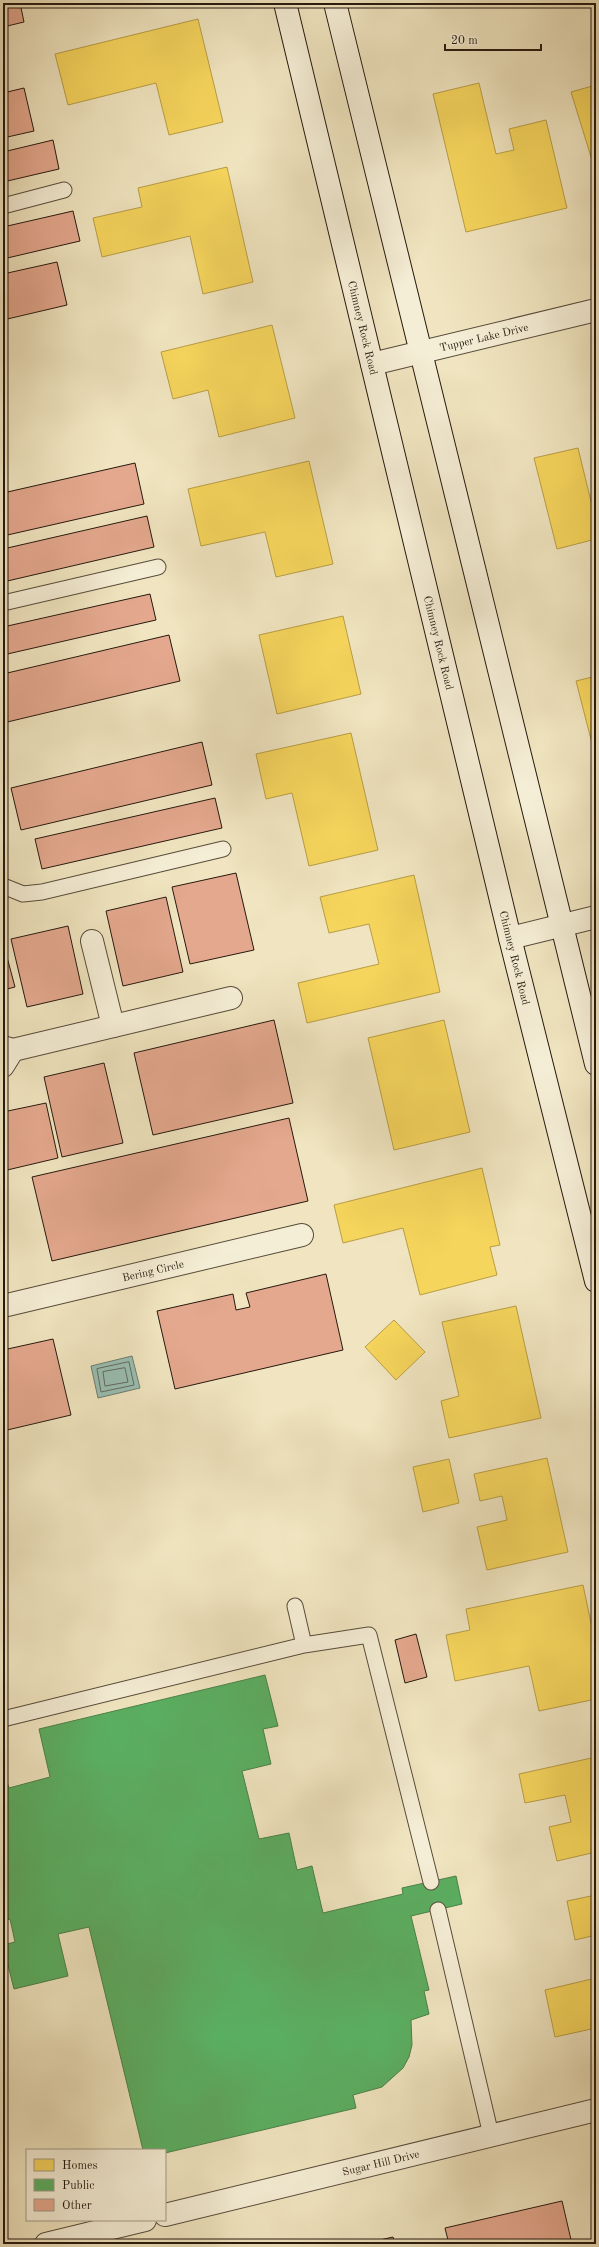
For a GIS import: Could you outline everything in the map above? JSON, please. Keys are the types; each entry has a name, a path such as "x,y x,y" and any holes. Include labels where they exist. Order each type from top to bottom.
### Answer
{"main road":[{"name":"Chimney Rock Road","path":"285,3 510,938 596,1281"},
{"path":"335,3 596,1064"},
{"name":"Tupper Lake Drive","path":"372,364 596,310"},
{"path":"510,938 596,917"},
{"path":"92,941 113,1026"},
{"path":"6,1054 113,1026 231,998"},
{"name":"Bering Circle","path":"3,1306 302,1235"},
{"name":"Sugar Hill Drive","path":"166,2215 596,2110"},
{"path":"46,2244 141,2221"}],"lane":[{"path":"3,206 64,190"},
{"path":"3,603 158,567"},
{"path":"3,886 23,894 42,892 223,849"},
{"path":"295,1606 304,1645"},
{"path":"3,1719 304,1645 369,1634 431,1882"},
{"path":"438,1910 491,2135"}],"water":[{"path":"132,1356 140,1388 98,1398 91,1366"}],"building: Homes":[{"path":"198,19 223,122 169,135 156,83 68,105 55,54"},
{"path":"479,83 496,154 514,150 509,129 546,120 567,208 466,232 433,94"},
{"path":"596,85 596,173 571,92"},
{"path":"227,167 253,282 203,294 190,236 102,257 93,218 142,207 138,188"},
{"path":"272,325 295,418 219,437 208,390 173,399 161,352"},
{"path":"578,448 596,522 596,539 557,549 534,458"},
{"path":"309,461 333,564 276,577 265,532 201,546 188,489"},
{"path":"343,616 361,694 277,714 259,635"},
{"path":"596,676 596,759 576,681"},
{"path":"351,733 378,850 309,866 292,793 266,799 256,754"},
{"path":"414,875 440,992 307,1023 298,983 379,964 369,924 329,933 320,897"},
{"path":"444,1020 470,1132 394,1150 368,1038"},
{"path":"482,1168 500,1245 490,1247 497,1275 420,1295 403,1228 343,1243 334,1205"},
{"path":"516,1306 541,1418 449,1438 441,1401 459,1396 442,1322"},
{"path":"394,1320 425,1352 396,1380 365,1347"},
{"path":"547,1458 568,1552 487,1570 477,1527 507,1520 502,1496 480,1501 474,1474"},
{"path":"449,1459 459,1503 423,1512 413,1467"},
{"path":"583,1585 596,1647 596,1699 539,1711 529,1666 455,1681 446,1635 470,1630 466,1609"},
{"path":"596,1757 596,1852 557,1861 549,1827 571,1822 565,1795 525,1803 519,1774"},
{"path":"596,1895 596,1935 575,1940 567,1901"},
{"path":"596,1978 596,2028 555,2037 545,1990"}],"building: Public":[{"path":"265,1675 278,1726 263,1729 271,1764 242,1771 259,1839 289,1833 297,1870 312,1866 323,1913 403,1894 402,1888 456,1876 462,1904 411,1916 429,1990 424,1991 429,2014 411,2020 412,2045 409,2057 403,2068 382,2087 353,2095 356,2108 166,2153 166,2149 143,2149 89,1927 58,1934 68,1976 14,1989 3,1945 15,1942 10,1919 3,1921 3,1783 7,1782 9,1788 50,1777 39,1729"}],"building: Other":[{"path":"3,3 20,3 24,22 3,27"},
{"path":"24,88 34,131 3,138 3,93"},
{"path":"53,140 59,169 3,182 3,152"},
{"path":"73,211 80,241 3,259 3,227"},
{"path":"57,262 67,305 3,320 3,274"},
{"path":"135,463 144,504 3,536 3,493"},
{"path":"147,516 154,547 3,582 3,549"},
{"path":"150,594 156,620 3,655 3,627"},
{"path":"169,635 180,681 3,723 3,674"},
{"path":"202,742 212,785 21,830 11,788"},
{"path":"215,798 222,828 42,869 35,839"},
{"path":"236,873 254,950 190,964 172,887"},
{"path":"166,897 183,972 123,986 106,911"},
{"path":"68,926 83,994 27,1007 11,939"},
{"path":"3,942 15,987 3,990"},
{"path":"274,1020 293,1103 153,1135 134,1053"},
{"path":"104,1063 123,1143 62,1157 44,1077"},
{"path":"46,1103 58,1158 3,1171 3,1112"},
{"path":"289,1118 308,1201 52,1261 32,1177"},
{"path":"326,1274 343,1350 175,1389 157,1311 233,1294 236,1310 250,1307 246,1293"},
{"path":"53,1339 71,1415 3,1431 3,1350"},
{"path":"416,1634 427,1677 405,1683 395,1640"},
{"path":"562,2201 572,2244 449,2244 445,2228"},
{"path":"393,2237 395,2244 362,2244"}]}
